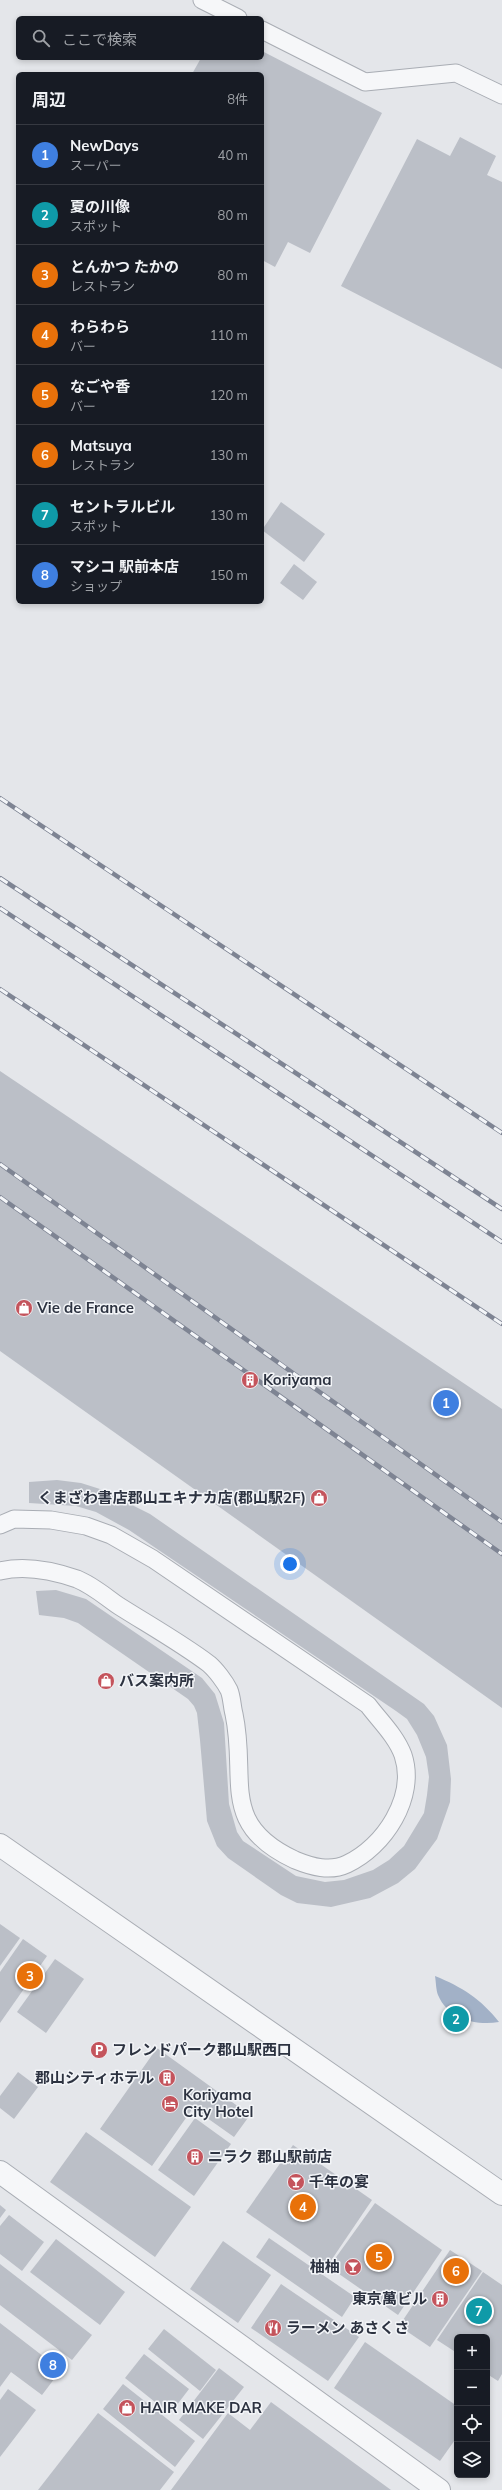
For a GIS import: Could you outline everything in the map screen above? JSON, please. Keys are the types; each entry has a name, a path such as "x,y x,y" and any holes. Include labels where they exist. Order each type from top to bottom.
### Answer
{"street":[{"path":"0,1845 502,2194"},
{"path":"0,2172 160,2285 439,2490"}],"lane":[{"path":"202,0 234,16"},
{"path":"264,31 365,82 456,73 502,95"},
{"path":"0,1525 14,1519 51,1520 86,1526 112,1534 152,1559 368,1705 393,1736 403,1755 407,1777 402,1800 392,1822 375,1843 348,1864 335,1868 307,1865 266,1844 251,1827 239,1799 239,1737 229,1690 211,1666 80,1580 52,1571 24,1569 0,1571"}],"water":[{"path":"435,1976 470,1994 478,2000 499,2022 472,2022 449,2010 438,1995"}],"building":[{"path":"264,52 382,113 310,253 288,242 275,267 264,261 264,72 193,72 200,60 264,60"},
{"path":"460,137 496,156 487,175 502,182 502,369 341,286 417,139 450,156"},
{"path":"281,502 325,534 304,562 264,532 264,527"},
{"path":"294,564 317,582 303,600 280,583"},
{"name":"Koriyama","path":"0,1071 502,1409 502,1708 0,1351"},
{"path":"57,1480 81,1483 100,1489 150,1514 424,1704 434,1716 447,1745 451,1779 450,1802 437,1839 415,1869 398,1883 370,1898 331,1907 297,1903 281,1895 228,1858 217,1846 207,1821 197,1713 194,1706 188,1699 78,1623 64,1618 39,1615 36,1591 56,1590 86,1599 202,1678 215,1694 224,1723 229,1804 237,1832 243,1841 296,1876 325,1882 344,1880 373,1870 389,1860 404,1846 424,1813 427,1795 429,1777 426,1757 417,1735 407,1719 396,1711 129,1530 96,1512 76,1506 29,1503 29,1482"},
{"path":"0,1924 20,1938 0,1966"},
{"path":"23,1939 47,1956 0,2023 0,1972"},
{"path":"55,1959 84,1979 46,2033 17,2012"},
{"name":"郡山シティホテル","path":"157,2048 250,2115 234,2137 193,2108 152,2166 100,2129"},
{"path":"18,2072 38,2087 14,2119 0,2108 0,2096"},
{"name":"ニラク 郡山駅前店","path":"195,2118 231,2144 194,2196 158,2170"},
{"path":"86,2132 191,2207 155,2257 50,2182"},
{"path":"293,2145 372,2200 326,2268 246,2212"},
{"path":"375,2203 442,2250 398,2315 329,2267"},
{"path":"0,2205 6,2210 0,2218"},
{"path":"9,2215 44,2242 22,2271 0,2254 0,2226"},
{"path":"269,2238 355,2297 342,2317 256,2257"},
{"path":"56,2239 125,2292 100,2325 30,2272"},
{"path":"223,2241 271,2275 238,2323 190,2289"},
{"name":"東京萬ビル","path":"450,2250 482,2271 430,2347 399,2326"},
{"path":"0,2264 92,2335 72,2360 0,2305"},
{"path":"483,2272 502,2285 502,2374 498,2381 490,2376 490,2334 454,2334 454,2351 437,2340"},
{"path":"281,2284 359,2337 328,2381 251,2328"},
{"path":"0,2323 61,2370 42,2395 11,2372 0,2387"},
{"path":"164,2329 216,2370 200,2391 148,2349"},
{"path":"365,2342 454,2404 454,2441 440,2461 334,2388"},
{"path":"144,2354 189,2389 170,2414 125,2378"},
{"path":"219,2368 244,2387 203,2439 179,2420"},
{"path":"123,2384 195,2441 175,2467 103,2409"},
{"path":"8,2389 36,2410 0,2457 0,2400"},
{"path":"271,2402 391,2490 171,2490 228,2413 250,2430"},
{"path":"98,2413 174,2472 160,2490 38,2490"}],"railway":[{"path":"0,798 502,1133"},
{"path":"0,878 502,1209"},
{"path":"0,908 502,1242"},
{"path":"0,989 502,1324"},
{"path":"0,1164 502,1522"},
{"path":"0,1197 502,1554"}],"place":[{"name":"Vie de France","path":"24,1308"},
{"name":"Koriyama","path":"250,1380"},
{"name":"NewDays","path":"446,1403"},
{"name":"くまざわ書店郡山エキナカ店(郡山駅2F)","path":"319,1498"},
{"name":"バス案内所","path":"106,1681"},
{"name":"とんかつ たかの","path":"30,1976"},
{"name":"夏の川像","path":"456,2019"},
{"name":"フレンドパーク郡山駅西口","path":"99,2050"},
{"name":"郡山シティホテル","path":"167,2078"},
{"name":"Koriyama City Hotel","path":"170,2104"},
{"name":"ニラク 郡山駅前店","path":"195,2157"},
{"name":"千年の宴","path":"296,2182"},
{"name":"わらわら","path":"303,2207"},
{"name":"なごや香","path":"379,2257"},
{"name":"柚柚","path":"353,2267"},
{"name":"Matsuya","path":"456,2271"},
{"name":"東京萬ビル","path":"440,2299"},
{"name":"セントラルビル","path":"479,2311"},
{"name":"ラーメン あさくさ","path":"273,2328"},
{"name":"マシコ 駅前本店","path":"53,2365"},
{"name":"HAIR MAKE DAR","path":"127,2408"}]}
